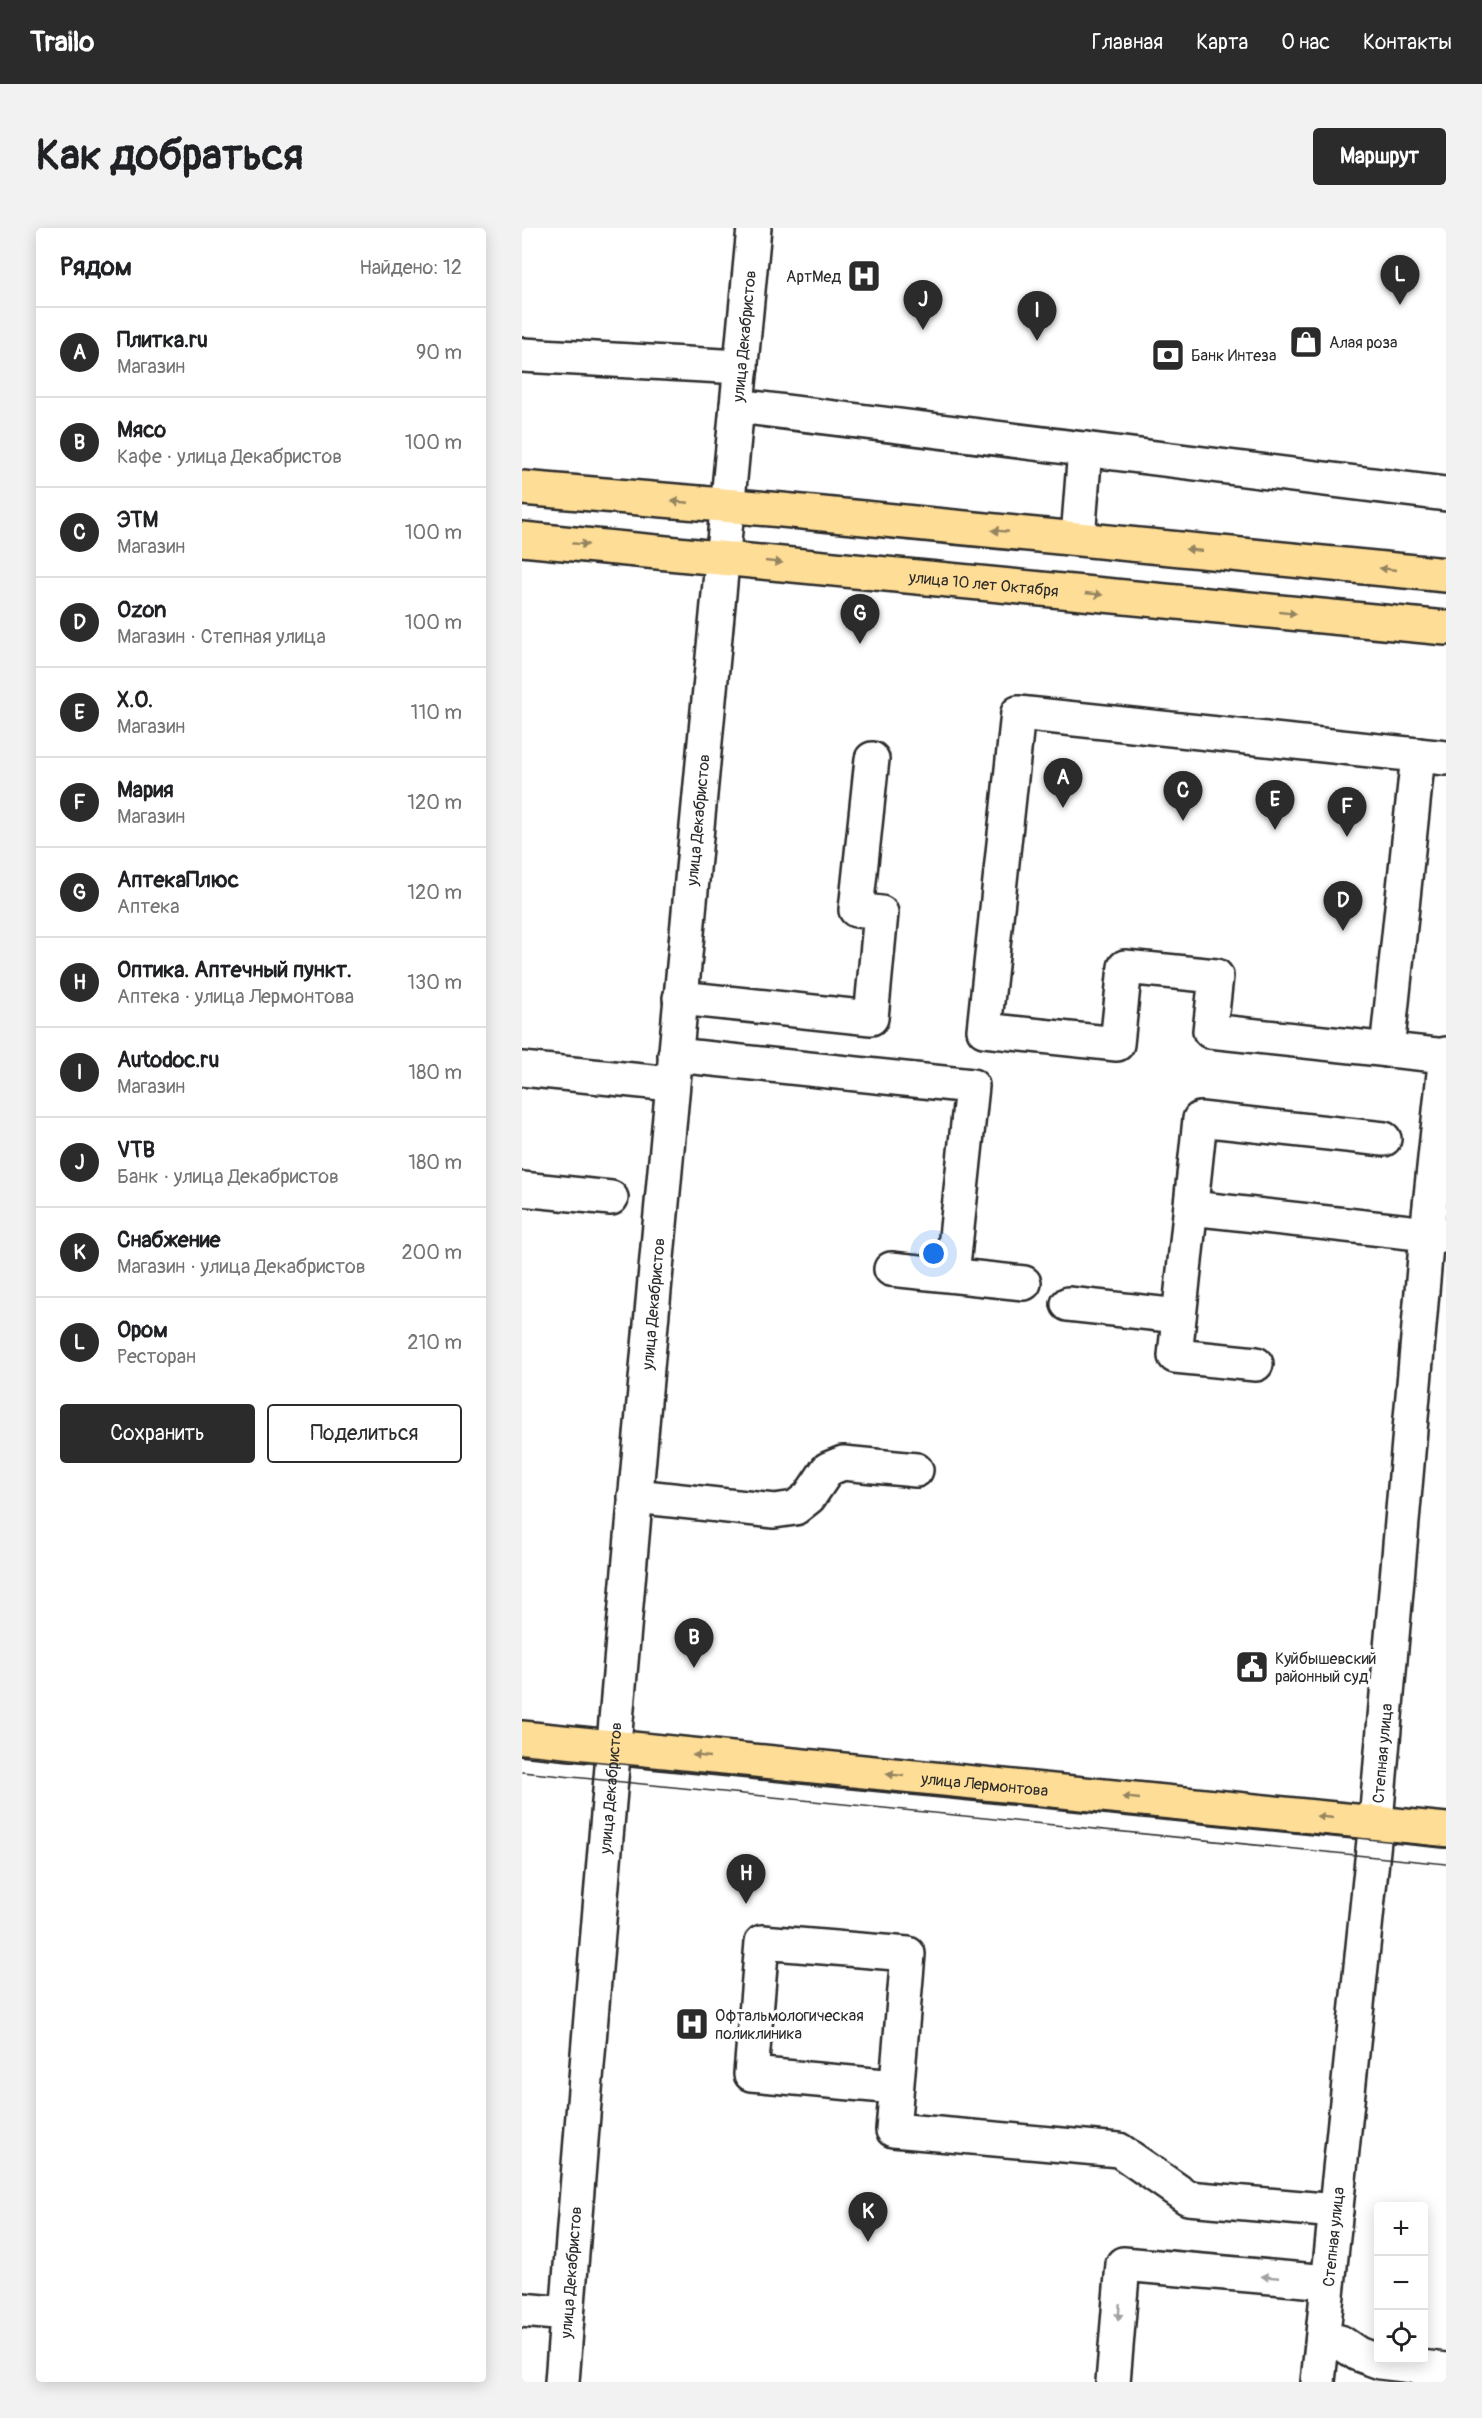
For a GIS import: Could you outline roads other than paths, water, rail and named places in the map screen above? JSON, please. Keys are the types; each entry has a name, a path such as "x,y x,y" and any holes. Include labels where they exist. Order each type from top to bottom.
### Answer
{"main road":[{"path":"522,488 1077,538 1446,575"},
{"name":"улица 10 лет Октября","path":"522,539 1446,628"},
{"name":"улица Лермонтова","path":"522,1738 1376,1821 1446,1830"}],"street":[{"name":"улица Декабристов","path":"562,2382 634,1507 673,1070 754,228"},
{"path":"522,355 741,367"},
{"path":"737,406 1446,494"},
{"path":"1077,538 1084,449"},
{"path":"1387,1050 1432,756 1018,713 984,1030 1116,1044 1125,967 1216,976 1210,1031 1387,1050 1446,1055"},
{"path":"680,998 870,1018 881,913 856,910 872,759"},
{"name":"Степная улица","path":"1318,2382 1437,1235 1446,1055"},
{"path":"522,1069 673,1070 972,1086 952,1275"},
{"path":"1256,1364 1175,1356 1200,1119 1384,1139"},
{"path":"522,1189 611,1198"},
{"path":"1191,1208 1437,1235"},
{"path":"891,1269 1024,1283"},
{"path":"1068,1304 1179,1317"},
{"path":"634,1507 774,1511 795,1508 809,1497 828,1469 843,1463 916,1470"},
{"path":"634,1507 772,1532"},
{"path":"896,2087 751,2074 762,1942 908,1954 893,2130 1119,2150 1188,2198 1336,2211"},
{"path":"1113,2382 1124,2264 1328,2282"},
{"path":"522,2310 567,2314"},
{"path":"1323,2340 1340,2342 1359,2354 1380,2362 1446,2370"}],"tram line":[{"path":"522,1754 1446,1847"},
{"path":"522,1772 1446,1864"}],"place":[{"name":"АртМед","path":"864,276"},
{"name":"Ором","path":"1400,305"},
{"name":"VTB","path":"923,330"},
{"name":"Autodoc.ru","path":"1037,341"},
{"name":"Алая роза","path":"1306,342"},
{"name":"Банк Интеза","path":"1168,355"},
{"name":"АптекаПлюс","path":"860,644"},
{"name":"Плитка.ru","path":"1063,808"},
{"name":"ЭТМ","path":"1183,821"},
{"name":"X.O.","path":"1275,830"},
{"name":"Мария","path":"1347,837"},
{"name":"Ozon","path":"1343,931"},
{"name":"Куйбышевский районный суд","path":"1252,1667"},
{"name":"Мясо","path":"694,1668"},
{"name":"Оптика. Аптечный пункт.","path":"746,1904"},
{"name":"Офтальмологическая поликлиника","path":"692,2024"},
{"name":"Снабжение","path":"868,2242"}]}
